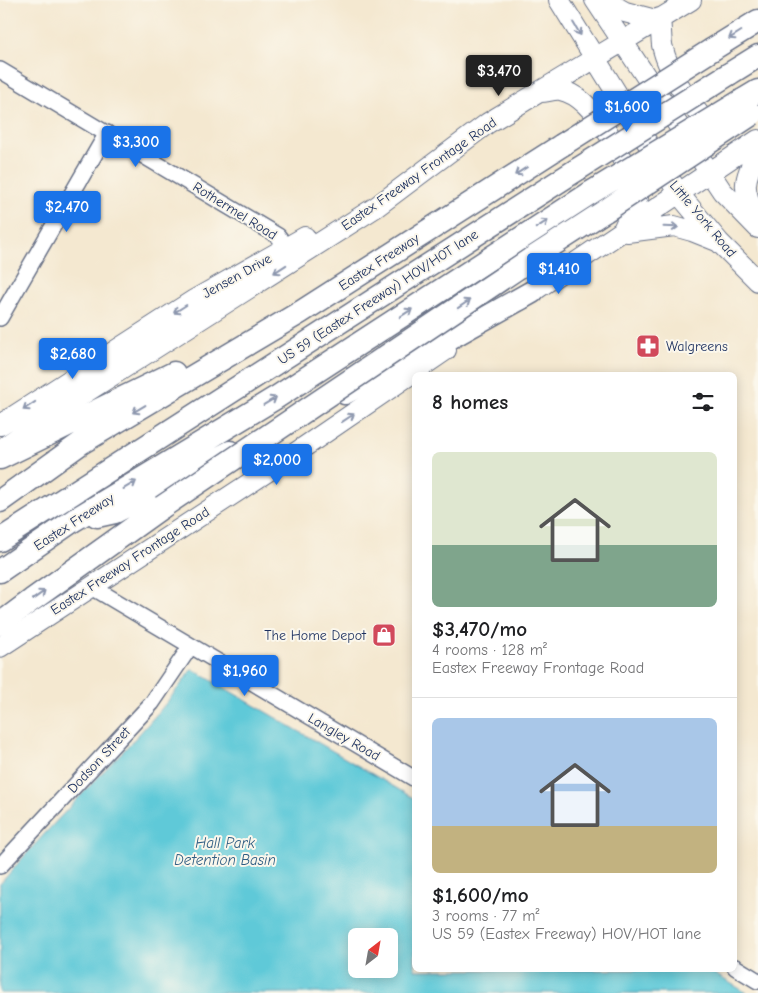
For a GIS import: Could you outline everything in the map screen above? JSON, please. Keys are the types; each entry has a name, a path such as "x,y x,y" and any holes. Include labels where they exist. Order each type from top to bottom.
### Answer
{"highway":[{"name":"Eastex Freeway","path":"0,501 81,443 301,312 758,21"},
{"name":"US 59 (Eastex Freeway) HOV/HOT lane","path":"0,540 578,169 758,56"},
{"name":"Eastex Freeway","path":"0,571 74,520 277,397 592,192 753,104"},
{"path":"0,624 162,507 605,211 753,104"},
{"path":"74,520 115,512 257,437 416,357 532,292"},
{"path":"0,458 301,312"}],"main road":[{"name":"Little York Road","path":"559,0 679,194 719,242 758,281"},
{"path":"595,0 722,191 758,228"},
{"path":"604,0 625,12 658,19 662,43 668,62 677,80 710,127 727,140 738,145 756,145 748,171 746,198 758,221"},
{"name":"Eastex Freeway Frontage Road","path":"0,450 47,417 376,207 477,131 691,0"},
{"path":"541,92 559,90 572,95 586,104 596,114 622,159 638,196 622,232"},
{"name":"Jensen Drive","path":"0,425 194,300 287,248 477,131"},
{"name":"Eastex Freeway Frontage Road","path":"415,372 710,173 756,145"},
{"path":"622,232 674,226 719,242"},
{"name":"Eastex Freeway Frontage Road","path":"0,647 293,455 412,374"}],"street":[{"name":"Rothermel Road","path":"0,70 278,236 287,248"},
{"path":"0,318 107,133"},
{"name":"Langley Road","path":"92,588 412,777"},
{"name":"Dodson Street","path":"0,866 152,703 190,647"},
{"path":"737,968 758,981"}],"water":[{"name":"Hall Park Detention Basin","path":"192,669 412,797 412,972 711,972 747,993 0,993 0,884 148,724"}],"place":[{"name":"Walgreens","path":"648,346"},
{"name":"The Home Depot","path":"384,635"}]}
